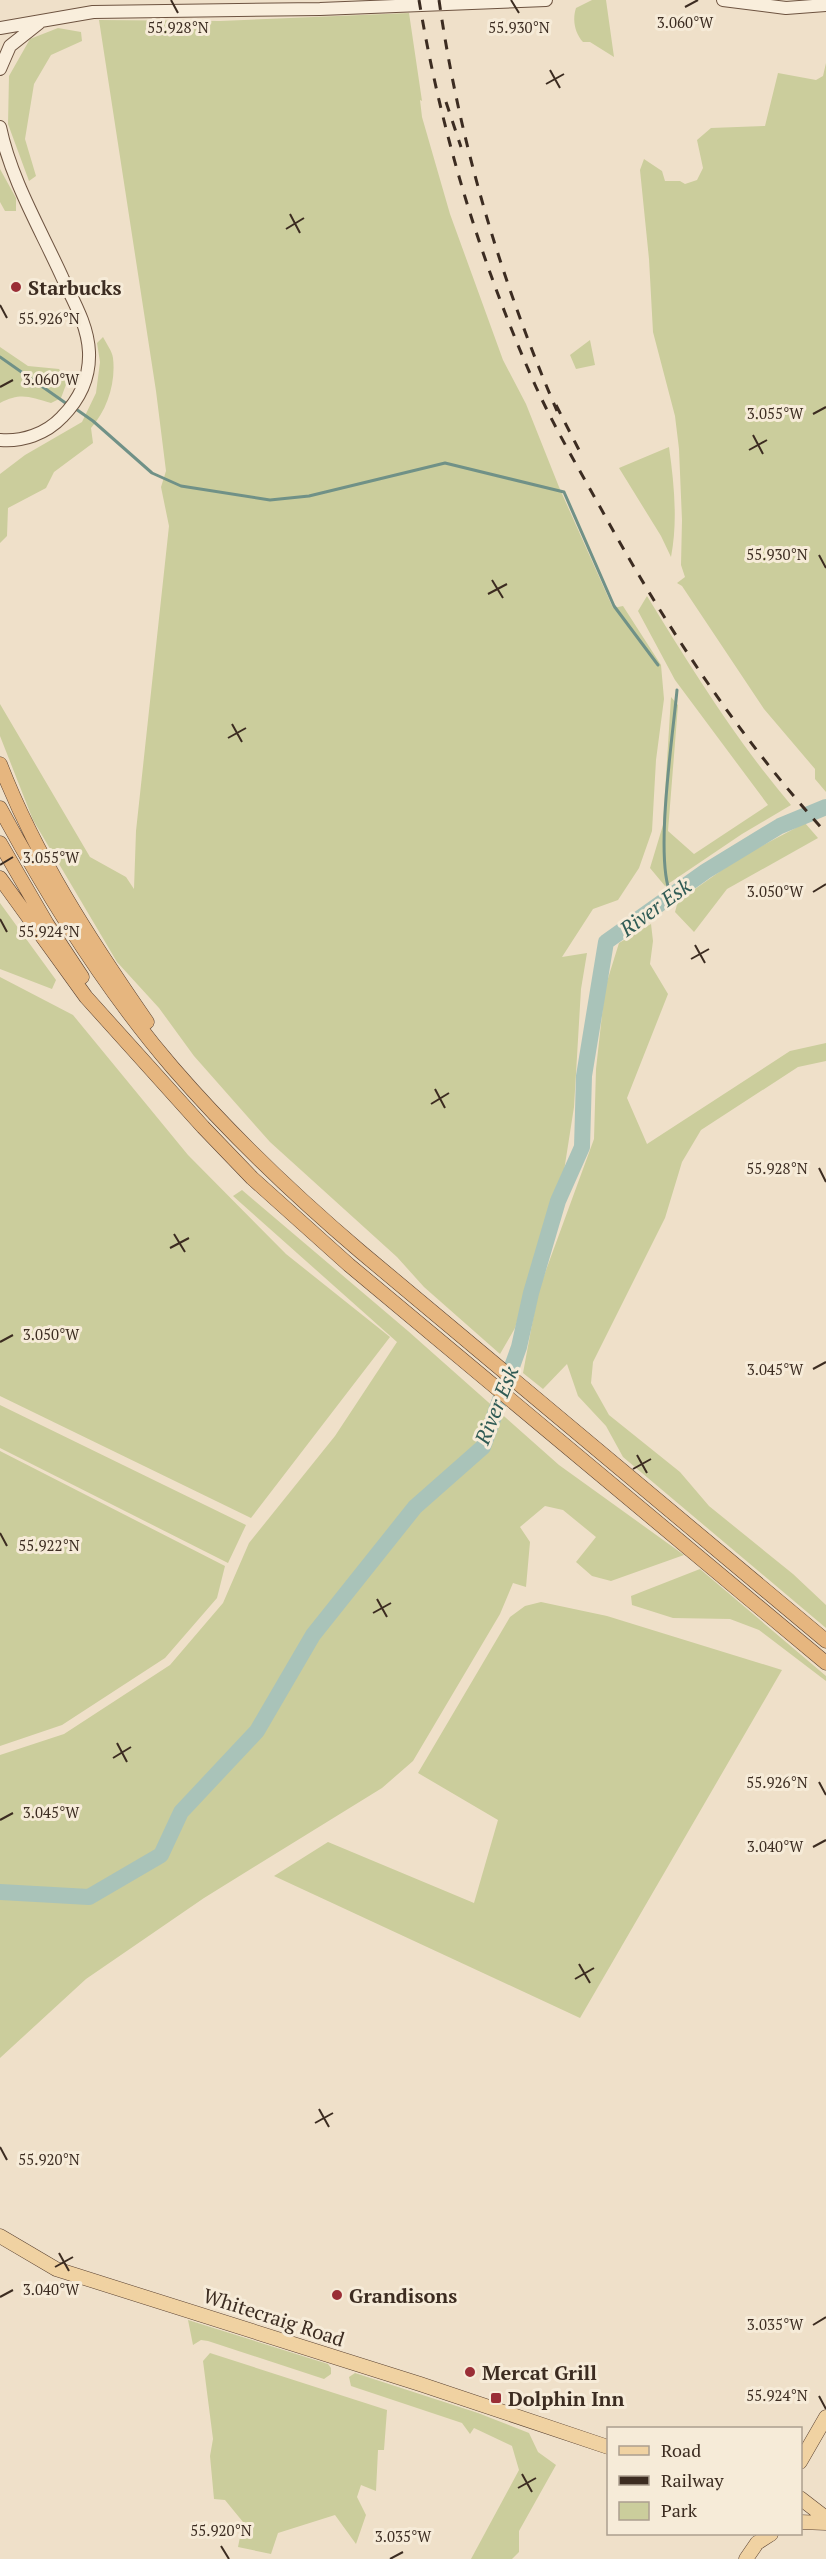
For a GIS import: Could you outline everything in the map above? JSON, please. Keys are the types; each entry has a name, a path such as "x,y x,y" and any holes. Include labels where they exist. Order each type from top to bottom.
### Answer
{"highway":[{"path":"0,764 15,804 43,860 78,920 192,1090"},
{"path":"0,808 36,874 79,942 124,1006 192,1090 244,1146 307,1206 458,1336 826,1641"},
{"path":"0,843 47,924 82,978 148,1065"},
{"path":"0,878 86,997 252,1178 442,1344 826,1663"}],"main road":[{"path":"0,28 93,12 320,9 546,0"},
{"path":"723,0 786,8 826,5"},
{"path":"5,51 40,22"},
{"path":"0,28 9,36 0,69"},
{"path":"0,127 10,165 80,314 89,353 87,376 72,407 59,421 42,432 14,441 0,452"},
{"path":"0,440 14,441"},
{"name":"Whitecraig Road","path":"0,2236 56,2269 345,2360 607,2446"},
{"path":"802,2460 826,2417"},
{"path":"802,2499 826,2518"},
{"path":"802,2522 826,2523"},
{"path":"746,2559 758,2538"}],"green space":[{"path":"592,0 606,0 614,57 590,42 583,42 576,30 574,17 576,8"},
{"path":"409,13 422,101 420,100 422,117 450,214 503,360 526,404 559,487 613,608 623,606 661,665 664,699 656,760 652,831 639,868 618,900 593,909 562,957 587,953 581,989 574,1107 564,1171 515,1328 500,1354 424,1287 397,1257 270,1142 194,1056 159,1008 117,962 33,820 0,736 0,704 90,857 126,877 134,889 136,831 169,526 161,487 166,471 156,391 99,20 220,21"},
{"path":"58,28 81,32 82,41 51,55 34,84 25,139 36,176 29,181 8,124 9,76 30,39"},
{"path":"826,63 826,792 815,779 815,769 764,709 682,586 677,583 685,577 681,565 679,449 675,416 653,332 649,259 640,170 644,159 662,171 665,181 680,181 685,184 697,180 703,168 697,140 711,128 765,126 778,73 816,80 823,76"},
{"path":"0,169 16,198 16,211 5,211 0,202"},
{"path":"103,337 112,355 114,367 112,386 106,405 91,428 93,443 54,472 46,488 8,508 7,536 0,543 0,474 25,455 82,422 96,393 100,362 97,343"},
{"path":"590,340 595,365 576,369 570,355"},
{"path":"0,347 28,366 59,369 67,382 61,398 51,403 31,397 20,397 0,403"},
{"path":"669,447 675,516 671,557 661,536 619,468"},
{"path":"647,596 733,729 791,805 742,834 665,886 650,868 663,825 671,697 678,705 668,831 694,854 768,805 675,680 638,611"},
{"path":"805,823 818,838 727,889 694,932 675,912 678,901 739,858"},
{"path":"0,903 56,980 52,989 0,969"},
{"path":"651,924 653,941 650,964 668,994 627,1098 647,1144 790,1051 826,1043 826,1061 798,1067 701,1130 682,1162 665,1218 593,1362 591,1383 609,1415 680,1472 709,1506 793,1574 826,1605 826,1628 623,1457 606,1426 578,1396 567,1364 543,1389 523,1373 538,1292 594,1139 596,1069 605,988 619,943"},
{"path":"0,977 73,1015 188,1155 286,1254 390,1337 251,1518 0,1396"},
{"path":"242,1190 408,1331 559,1465 684,1555 611,1581 592,1576 576,1562 596,1537 563,1510 545,1506 520,1527 530,1542 526,1587 513,1583 500,1614 413,1761 382,1788 204,1898 86,1979 0,2058 0,1755 64,1734 170,1665 223,1603 249,1543 335,1436 397,1342 233,1196"},
{"path":"0,1405 246,1525 228,1563 0,1448"},
{"path":"0,1451 225,1566 217,1598 165,1658 62,1725 0,1746"},
{"path":"700,1569 826,1676 826,1681 759,1630 730,1619 673,1618 632,1605 631,1596"},
{"path":"541,1602 607,1616 782,1670 580,2018 274,1876 328,1842 474,1903 498,1820 418,1773 510,1617 525,1606"},
{"path":"188,2320 328,2364 331,2374 324,2379 208,2341 201,2340 193,2345"},
{"path":"210,2353 387,2410 384,2450 378,2450 376,2491 361,2485 357,2497 366,2515 356,2544 335,2515 278,2533 271,2554 238,2547 243,2522 225,2500 214,2499 210,2456 213,2439 203,2361"},
{"path":"355,2373 478,2413 529,2433 538,2452 556,2465 519,2531 519,2552 512,2559 471,2559 519,2470 512,2446 474,2428 470,2434 462,2423 351,2386 349,2377"}],"waterway":[{"path":"0,357 67,404"},
{"path":"73,407 93,421 152,473 181,486 270,500 309,496 445,463 564,492 614,606 658,665"},
{"path":"671,895 666,878 664,826 677,690"},
{"name":"River Esk","path":"0,1892 89,1897 161,1855 181,1812 257,1731 313,1635 415,1507 483,1447 519,1347 531,1293 558,1201 582,1147 584,1076 606,942 706,871 780,826 826,807"}],"railway":[{"path":"419,0 439,99 465,197 516,341 544,405 634,566 683,646 765,761 826,833"},
{"path":"439,0 470,158 500,261 557,411"},
{"path":"446,102 461,147"},
{"path":"556,405 579,450"}],"place":[{"name":"Starbucks","path":"16,287"},
{"name":"Grandisons","path":"337,2295"},
{"name":"Mercat Grill","path":"470,2372"},
{"name":"Dolphin Inn","path":"496,2398"}]}
